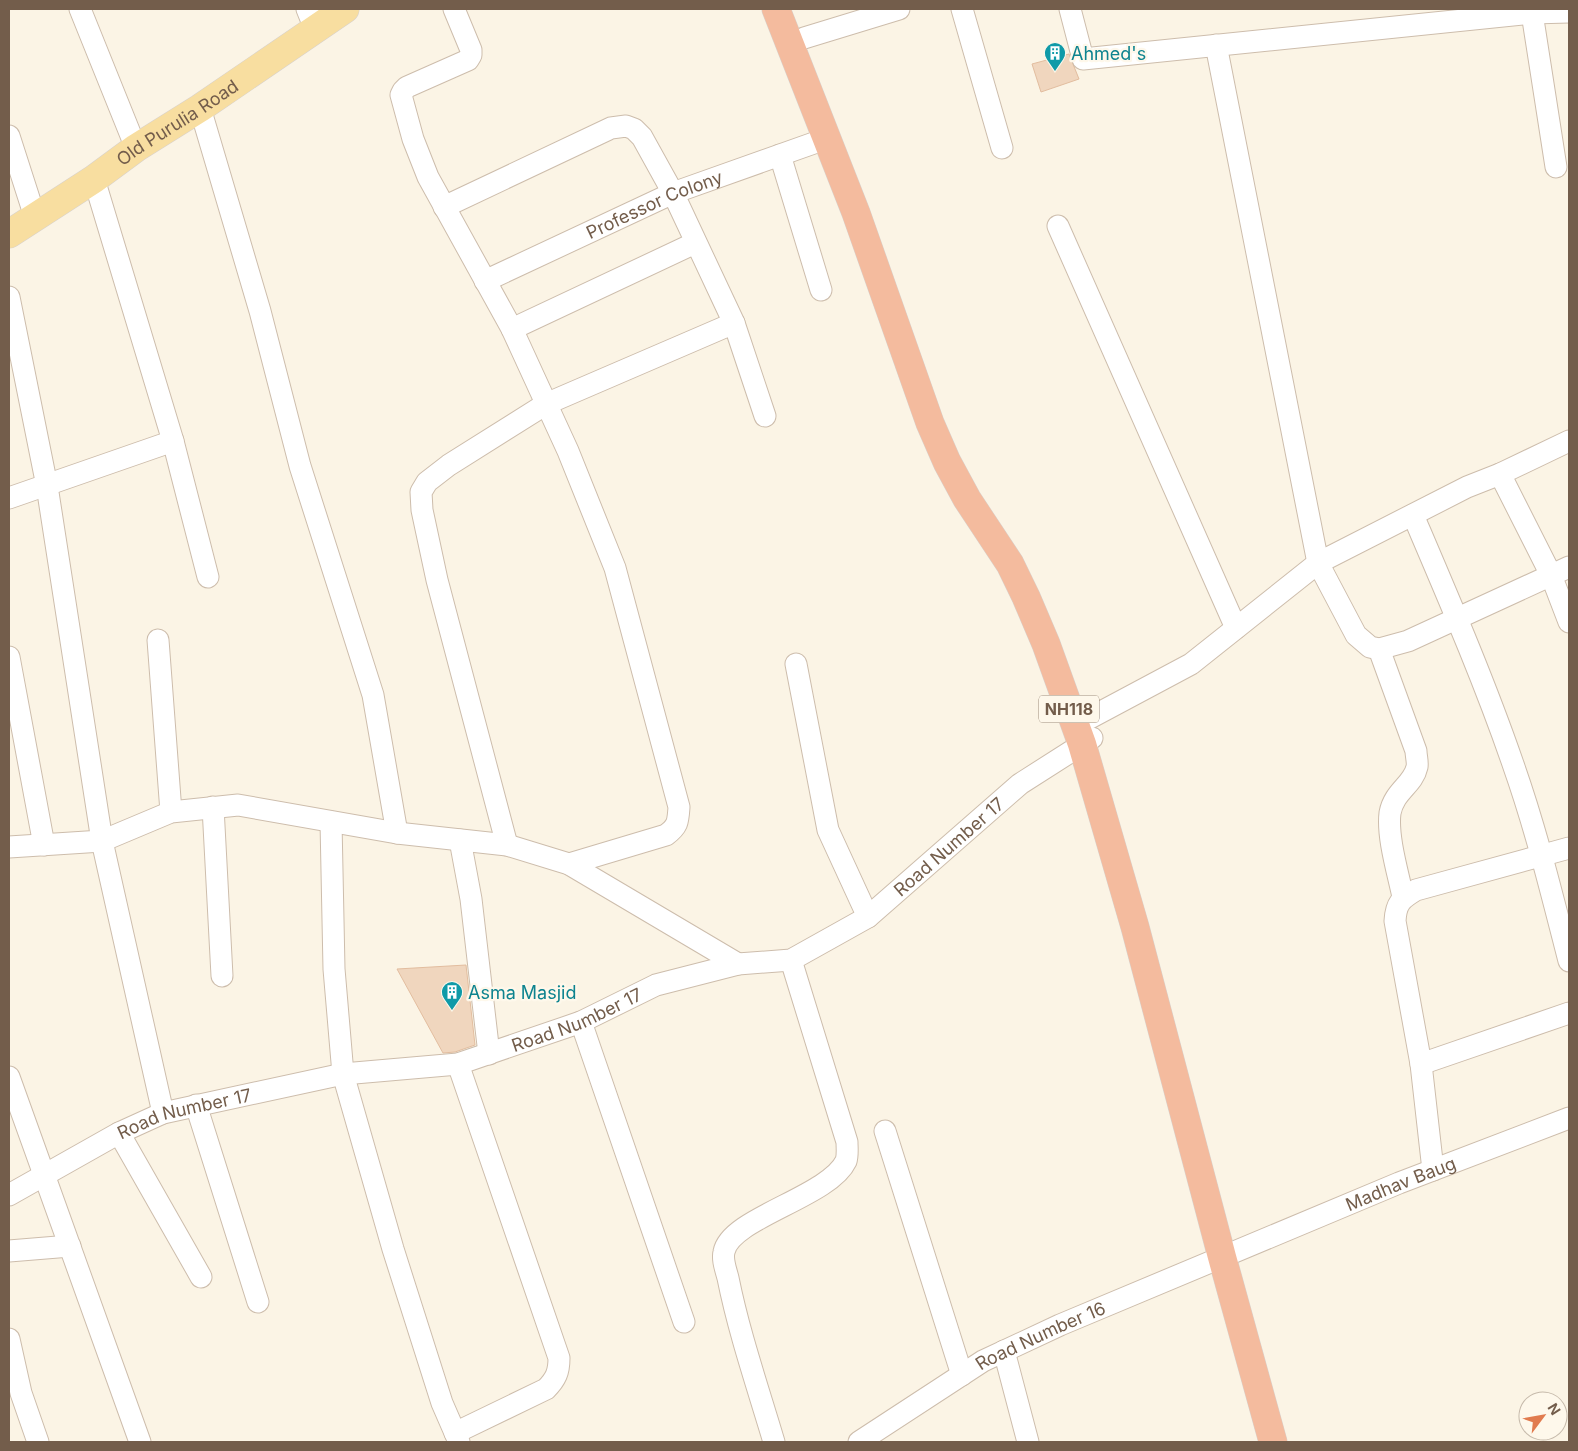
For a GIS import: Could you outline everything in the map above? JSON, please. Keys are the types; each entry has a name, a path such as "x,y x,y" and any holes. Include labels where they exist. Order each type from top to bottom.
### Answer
{"highway":[{"name":"NH118","path":"776,9 860,222 933,431 967,499 1010,564 1087,734"},
{"name":"NH118","path":"793,9 865,199 932,391 948,430 964,466 1021,556 1038,588 1054,625 1087,734 1115,811 1228,1254 1273,1442"},
{"name":"NH118","path":"1228,1254 1287,1442"}],"main road":[{"name":"Old Purulia Road","path":"9,234 94,179 136,148 200,108 311,19 345,9"}],"street":[{"path":"80,9 136,148"},
{"path":"454,9 471,55 468,60 403,90 402,95 413,138 428,177 512,330 568,451 615,568 679,807 675,828 666,835 569,864"},
{"path":"804,38 899,9"},
{"path":"962,9 1002,148"},
{"path":"1070,9 1083,59 1532,13 1569,12"},
{"path":"1532,13 1556,167"},
{"path":"1216,45 1318,563 1356,635 1370,647 1379,649 1408,641 1560,571"},
{"path":"200,108 260,311 300,466 373,695 398,834"},
{"path":"444,207 611,128 626,126 634,129 642,137 673,193 734,323 765,416"},
{"path":"9,136 35,216"},
{"name":"Professor Colony","path":"485,281 673,193 828,138"},
{"path":"780,155 821,290"},
{"path":"94,179 173,441 208,577"},
{"path":"1058,226 1236,628"},
{"path":"512,330 695,243"},
{"path":"9,297 47,486 102,841 163,1113"},
{"path":"507,845 437,580 422,510 421,492 427,482 449,465 546,404 734,323"},
{"path":"9,498 173,441"},
{"name":"Road Number 17","path":"9,1195 119,1133 163,1113 343,1074 458,1064 581,1022 656,986 738,964 791,960 868,917 1020,784 1087,734 1191,664 1318,563 1467,487 1500,474 1569,441"},
{"path":"1500,474 1560,571 1569,622"},
{"path":"1413,515 1456,618 1513,764 1542,856 1569,961"},
{"path":"158,640 171,812"},
{"path":"1379,649 1416,751 1417,765 1414,775 1396,796 1390,813 1390,832 1403,897"},
{"path":"9,657 44,845"},
{"path":"796,664 828,830 868,917"},
{"path":"9,847 102,841 171,812 238,805 398,834 507,845 569,864 738,964"},
{"path":"213,808 222,976"},
{"path":"330,822 334,970 343,1074 393,1249 442,1403 457,1438 546,1389 555,1379 559,1369 559,1358 458,1064"},
{"path":"460,840 471,899 489,1054"},
{"path":"1433,1170 1420,1064 1395,921 1396,908 1403,897 1416,890 1569,848"},
{"path":"774,1442 731,1295 723,1254 726,1244 739,1231 828,1181 846,1161 847,1154 847,1142 791,960"},
{"path":"1420,1064 1569,1013"},
{"path":"581,1022 684,1322"},
{"path":"9,1077 140,1442"},
{"path":"196,1105 258,1302"},
{"name":"Madhav Baug","path":"1228,1254 1433,1170 1569,1118"},
{"path":"885,1131 962,1375"},
{"path":"119,1133 201,1277"},
{"path":"9,1251 70,1246"},
{"name":"Road Number 16","path":"859,1442 983,1361 1060,1325 1228,1254"},
{"path":"9,1339 22,1393 38,1442"},
{"path":"1004,1351 1028,1442"}],"building":[{"name":"Ahmed's","path":"1069,54 1079,79 1041,92 1032,64"},
{"name":"Asma Masjid","path":"466,965 475,1045 455,1052 443,1053 397,969"}],"place":[{"name":"Ahmed's","path":"1055,72"},
{"name":"Asma Masjid","path":"452,1011"}]}
